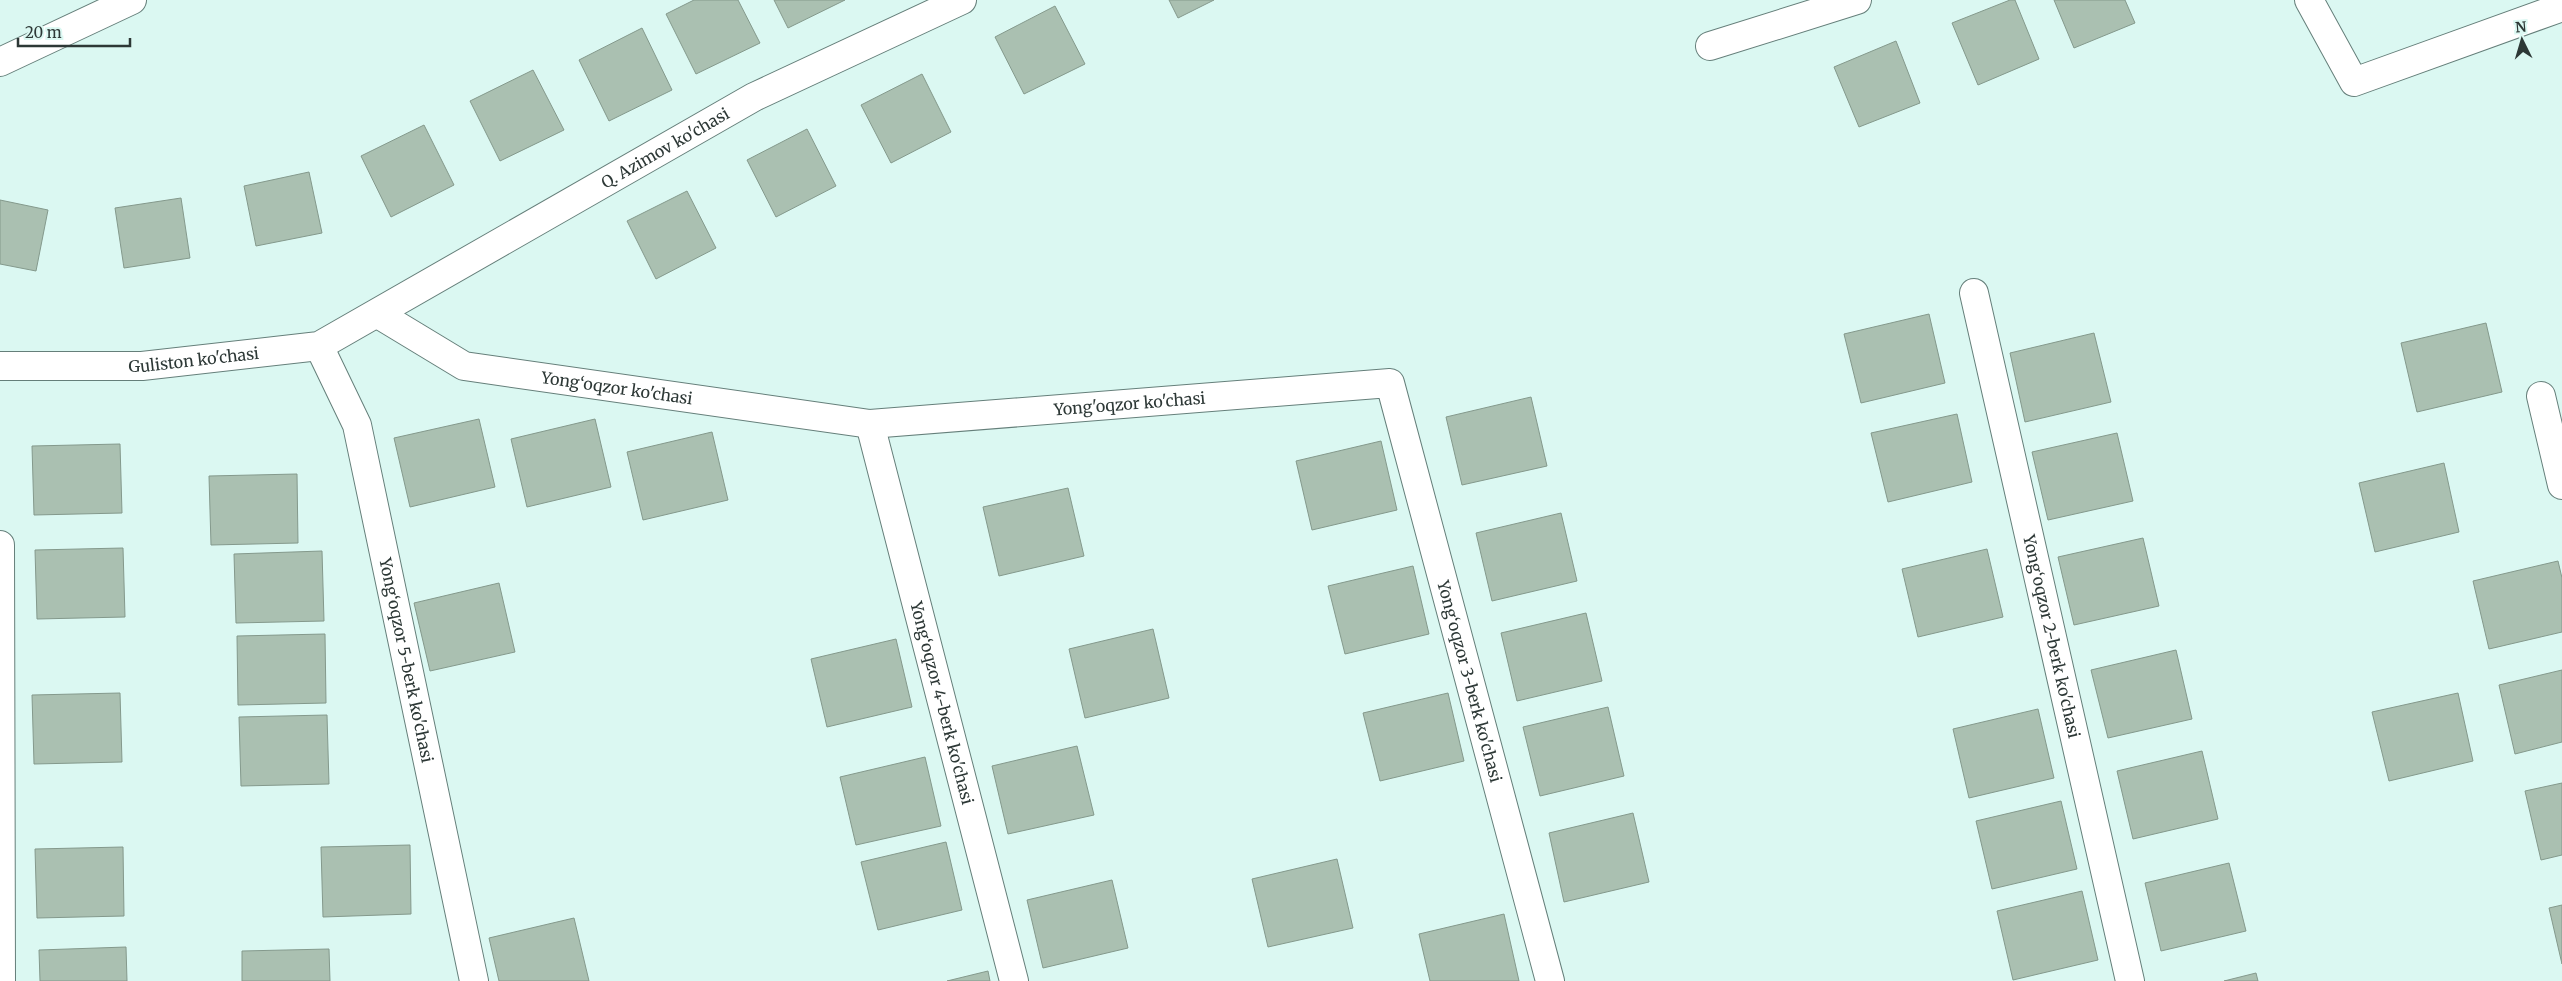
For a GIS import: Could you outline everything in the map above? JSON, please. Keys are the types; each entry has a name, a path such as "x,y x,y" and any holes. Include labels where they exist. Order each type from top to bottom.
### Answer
{"street":[{"path":"0,62 132,0"},
{"name":"Q. Azimov ko'chasi","path":"378,314 754,97 962,0"},
{"path":"1710,46 1857,0"},
{"path":"2309,0 2354,82 2562,7"},
{"name":"Yong‘oqzor 2-berk ko'chasi","path":"1974,293 2130,981"},
{"name":"Guliston ko'chasi","path":"0,366 142,366 319,346 378,314"},
{"name":"Yong‘oqzor ko'chasi","path":"378,314 464,366 870,424"},
{"name":"Yong‘oqzor 5-berk ko'chasi","path":"319,346 357,425 474,981"},
{"name":"Yong'oqzor ko'chasi","path":"870,424 1390,382"},
{"name":"Yong‘oqzor 3-berk ko'chasi","path":"1390,382 1550,981"},
{"path":"2541,396 2562,485"},
{"name":"Yong‘oqzor 4-berk ko'chasi","path":"870,424 1014,981"},
{"path":"0,545 1,981"}],"building":[{"path":"694,0 738,0 760,43 696,74 666,14"},
{"path":"774,0 845,0 788,28"},
{"path":"1169,0 1214,0 1178,18"},
{"path":"2010,0 2015,0 2039,59 1978,85 1952,23"},
{"path":"2054,0 2125,0 2135,23 2074,48"},
{"path":"1055,6 1085,64 1024,94 995,37"},
{"path":"642,28 672,90 609,121 579,60"},
{"path":"1896,41 1920,103 1859,127 1834,67"},
{"path":"533,70 564,130 500,161 470,101"},
{"path":"922,74 951,132 891,163 861,105"},
{"path":"424,125 454,185 391,217 361,156"},
{"path":"807,129 836,186 776,217 747,160"},
{"path":"309,172 322,233 256,246 244,186"},
{"path":"687,191 716,248 656,279 627,221"},
{"path":"181,198 190,258 124,268 115,208"},
{"path":"0,200 48,210 36,271 0,264"},
{"path":"1929,314 1945,383 1861,403 1844,334"},
{"path":"2486,323 2502,392 2417,412 2401,343"},
{"path":"2094,333 2111,402 2025,422 2010,353"},
{"path":"1531,397 1547,466 1462,485 1446,417"},
{"path":"1957,414 1972,482 1888,502 1871,433"},
{"path":"479,419 495,487 410,507 394,438"},
{"path":"595,419 611,487 527,507 511,439"},
{"path":"712,432 728,500 643,520 627,452"},
{"path":"2117,433 2133,501 2048,520 2032,452"},
{"path":"1381,441 1397,510 1312,530 1296,461"},
{"path":"120,444 122,513 34,515 32,446"},
{"path":"2444,463 2459,532 2375,552 2359,483"},
{"path":"297,474 298,543 211,545 209,476"},
{"path":"1068,488 1084,556 999,576 983,507"},
{"path":"1561,513 1577,581 1492,601 1476,533"},
{"path":"2143,538 2159,606 2074,625 2058,557"},
{"path":"123,548 125,617 37,619 35,550"},
{"path":"1987,549 2003,617 1918,637 1902,569"},
{"path":"322,551 324,621 236,623 234,554"},
{"path":"2558,561 2562,578 2562,632 2489,649 2473,581"},
{"path":"1413,566 1429,634 1345,654 1328,586"},
{"path":"499,583 515,652 430,671 414,603"},
{"path":"1586,613 1602,681 1517,701 1501,633"},
{"path":"1153,629 1169,698 1085,718 1069,649"},
{"path":"325,634 326,703 238,705 237,636"},
{"path":"896,639 912,707 827,727 811,659"},
{"path":"2176,650 2192,719 2108,738 2091,670"},
{"path":"2562,670 2562,742 2515,754 2499,685"},
{"path":"120,693 122,762 34,764 32,695"},
{"path":"1448,693 1464,761 1380,781 1363,713"},
{"path":"2458,693 2473,761 2389,781 2372,712"},
{"path":"1608,707 1624,776 1540,796 1523,727"},
{"path":"2038,709 2054,778 1969,798 1953,729"},
{"path":"327,715 329,784 241,786 239,717"},
{"path":"1077,746 1094,815 1008,834 992,766"},
{"path":"2202,751 2218,819 2133,839 2117,771"},
{"path":"925,757 941,826 856,845 840,777"},
{"path":"2562,783 2562,855 2541,860 2525,791"},
{"path":"2061,801 2077,869 1992,889 1976,821"},
{"path":"1633,813 1649,882 1564,902 1549,833"},
{"path":"946,842 962,910 878,930 861,862"},
{"path":"410,845 411,914 323,917 321,847"},
{"path":"123,847 124,916 37,918 35,849"},
{"path":"1337,859 1353,928 1268,947 1252,879"},
{"path":"2229,863 2246,931 2161,951 2145,883"},
{"path":"1112,880 1128,948 1043,968 1027,900"},
{"path":"2082,891 2098,960 2013,980 1997,911"},
{"path":"2562,905 2562,964 2549,908"},
{"path":"1504,914 1519,981 1430,981 1419,934"},
{"path":"574,918 589,981 499,981 489,938"},
{"path":"126,947 127,981 40,981 39,950"},
{"path":"329,949 330,981 242,981 242,951"},
{"path":"988,971 990,981 947,981"},
{"path":"2256,973 2258,981 2224,981"}]}
